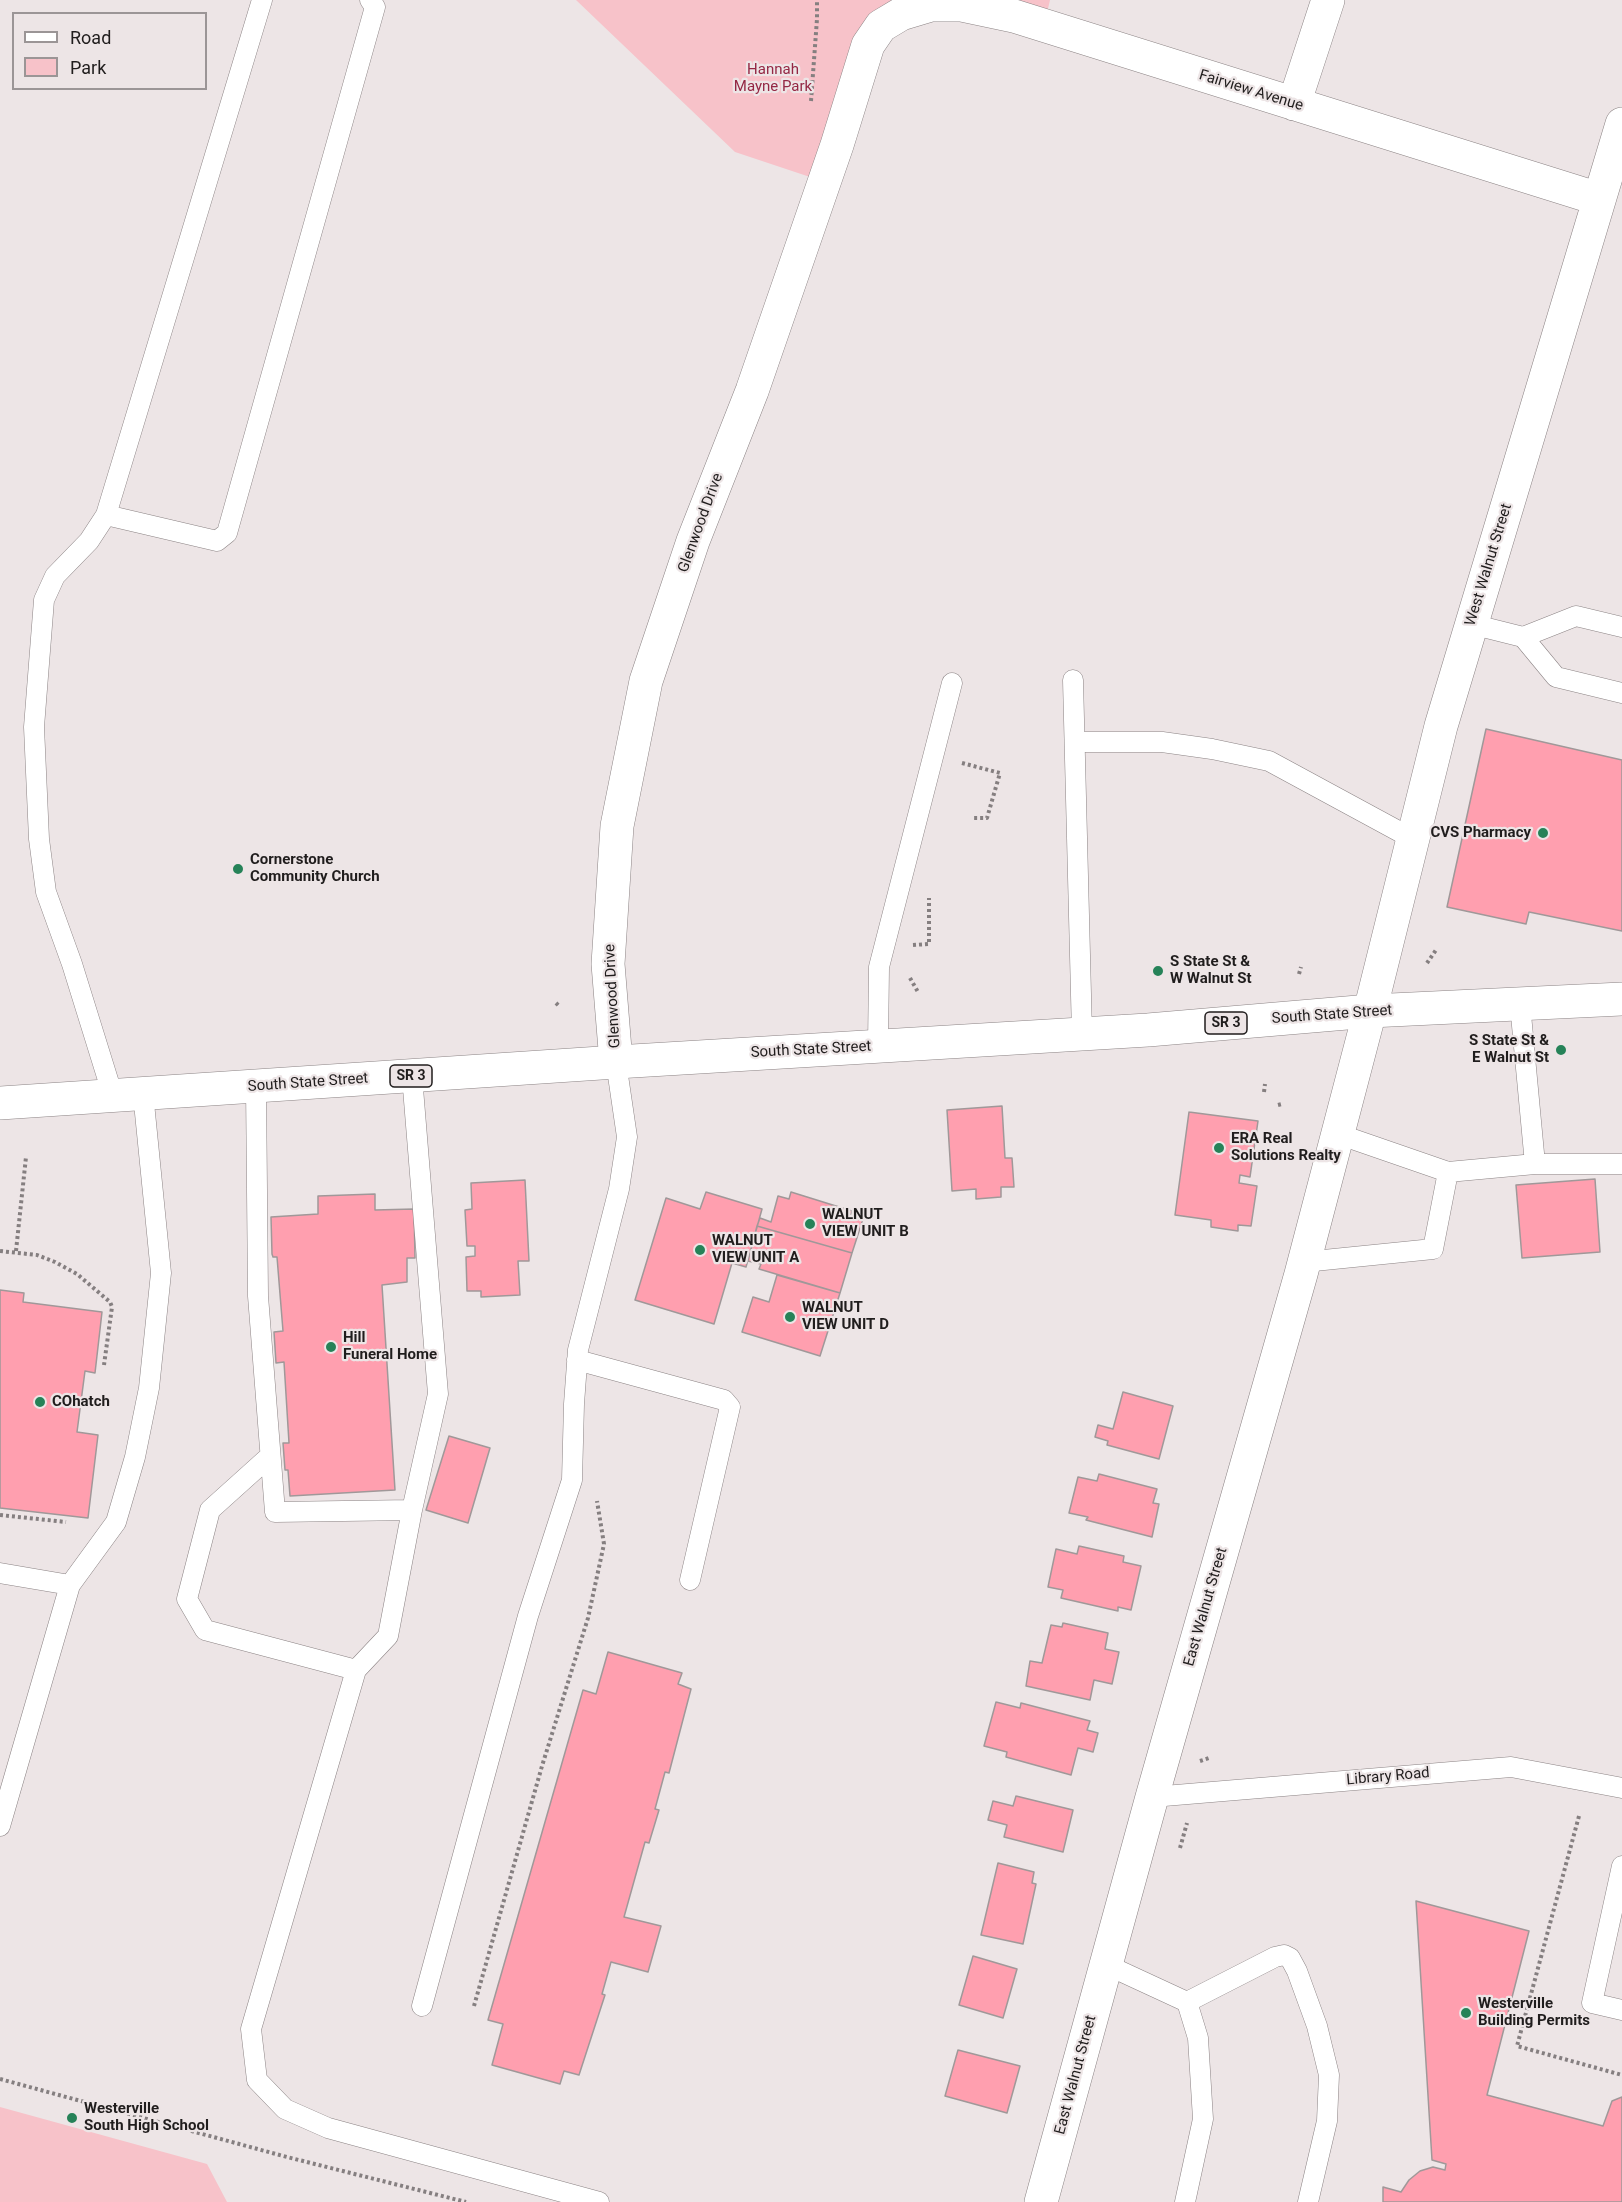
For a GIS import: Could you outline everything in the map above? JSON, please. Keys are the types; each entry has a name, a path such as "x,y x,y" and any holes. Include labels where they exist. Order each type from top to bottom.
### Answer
{"street":[{"path":"1294,104 1328,0"},
{"name":"Fairview Avenue","path":"901,14 931,4 962,5 1014,16 1599,199"},
{"name":"Glenwood Drive","path":"616,1062 608,964 617,826 646,681 693,541 752,391 834,154 868,45 881,26 901,14"},
{"name":"West Walnut Street","path":"1370,1011 1441,726 1622,124"},
{"name":"South State Street","path":"0,1103 1083,1034 1370,1011 1622,999"},
{"name":"East Walnut Street","path":"1041,2202 1152,1797 1304,1262 1370,1011"}],"lane":[{"path":"0,1826 69,1585 116,1522 135,1457 149,1388 161,1272 128,1094 72,964 46,892 39,839 34,727 44,600 55,576 89,541 106,516 262,0"},
{"path":"106,516 217,541 227,533 375,7 370,0"},
{"path":"1471,624 1523,637 1576,616 1622,627"},
{"path":"1523,637 1556,677 1622,693"},
{"path":"1073,680 1083,1034"},
{"path":"878,1046 879,967 952,683"},
{"path":"1075,742 1162,742 1212,749 1269,761 1413,839"},
{"path":"1520,1004 1534,1164"},
{"path":"422,2006 528,1616 572,1479 577,1360 619,1189 627,1137 616,1062"},
{"path":"411,1076 438,1394 412,1510 388,1636 356,1670 251,2029 257,2080 285,2109 328,2128 599,2202"},
{"path":"256,1086 258,1296 275,1512 412,1510"},
{"path":"1338,1134 1448,1172 1534,1164 1622,1164"},
{"path":"1304,1262 1433,1249 1448,1172"},
{"path":"577,1360 724,1400 730,1407 690,1580"},
{"path":"270,1456 210,1510 187,1599 205,1630 356,1670"},
{"path":"0,1573 69,1585"},
{"name":"Library Road","path":"1152,1797 1511,1767 1622,1788"},
{"path":"1622,1866 1618,1908 1592,2003 1622,2010"},
{"path":"1187,2002 1275,1957 1284,1955 1290,1958 1317,2026 1329,2075 1327,2121 1308,2202"},
{"path":"1107,1965 1187,2002 1198,2038 1203,2120 1185,2202"}],"path":[{"path":"958,762 1000,773 987,818 973,818"},
{"path":"910,936 910,945 929,944 929,896"},
{"path":"1427,963 1436,950"},
{"path":"1299,974 1301,967"},
{"path":"910,969 910,980 918,992"},
{"path":"556,1003 561,1007"},
{"path":"1264,1092 1265,1084"},
{"path":"16,1251 26,1157"},
{"path":"0,1251 37,1255 77,1274 110,1302 112,1307 104,1365"},
{"path":"474,2006 542,1766 588,1618 604,1544 597,1500"},
{"path":"0,1515 66,1522"},
{"path":"1200,1761 1209,1758"},
{"path":"1579,1816 1518,2046 1622,2075"},
{"path":"1180,1848 1187,1823"},
{"path":"0,2079 287,2157 466,2202"}],"green space":[{"name":"Hannah Mayne Park","path":"576,0 1050,0 1044,26 962,5 881,26 825,182 735,152"},
{"path":"0,2107 207,2164 227,2202 0,2202"}],"building":[{"name":"CVS Pharmacy","path":"1486,729 1622,760 1622,931 1529,912 1526,924 1447,907"},
{"path":"1002,1106 1005,1158 1012,1158 1014,1187 1001,1187 1001,1197 976,1199 976,1189 952,1191 947,1110"},
{"name":"ERA Real Solutions Realty","path":"1189,1112 1258,1121 1250,1177 1240,1175 1239,1183 1257,1186 1251,1226 1238,1225 1238,1231 1211,1227 1211,1220 1175,1215"},
{"path":"1595,1179 1600,1252 1522,1258 1516,1185"},
{"path":"525,1180 529,1261 518,1261 520,1295 481,1297 481,1291 467,1291 466,1257 475,1256 475,1246 467,1246 465,1210 472,1209 471,1183"},
{"name":"WALNUT VIEW UNIT A","path":"706,1192 762,1209 746,1267 732,1263 714,1324 635,1300 666,1198 700,1209"},
{"name":"WALNUT VIEW UNIT B","path":"791,1192 852,1211 850,1216 863,1219 852,1253 757,1226 760,1218 771,1222 778,1196 789,1199"},
{"name":"Hill Funeral Home","path":"375,1194 375,1210 414,1209 415,1258 407,1258 407,1282 382,1285 395,1490 290,1496 283,1443 289,1443 284,1362 276,1363 274,1332 283,1331 277,1257 273,1257 272,1254 271,1217 318,1214 318,1196"},
{"path":"757,1226 852,1253 840,1293 759,1269 761,1264 748,1261"},
{"name":"WALNUT VIEW UNIT D","path":"777,1275 840,1293 820,1356 742,1332 753,1297 769,1302"},
{"name":"COhatch","path":"0,1290 24,1293 23,1302 102,1312 95,1373 85,1371 77,1432 98,1435 88,1518 0,1508"},
{"path":"1123,1392 1173,1406 1159,1459 1107,1445 1108,1441 1095,1437 1098,1425 1113,1429"},
{"path":"449,1436 490,1448 468,1523 426,1510"},
{"path":"1099,1474 1157,1489 1153,1503 1159,1504 1152,1537 1086,1520 1088,1517 1069,1513 1078,1477 1097,1481"},
{"path":"1079,1546 1124,1556 1123,1562 1141,1566 1131,1610 1118,1607 1118,1611 1061,1598 1063,1590 1048,1587 1056,1549 1077,1554"},
{"path":"1063,1623 1108,1633 1105,1649 1119,1652 1112,1684 1094,1680 1090,1700 1026,1686 1030,1661 1042,1663 1051,1625 1062,1627"},
{"path":"608,1652 682,1673 678,1684 691,1689 669,1773 665,1772 655,1809 659,1810 649,1843 645,1842 624,1917 661,1926 648,1972 611,1962 602,1994 605,1995 579,2075 564,2071 560,2084 492,2065 503,2024 488,2020 583,1690 596,1694"},
{"path":"996,1702 1020,1708 1021,1703 1090,1721 1087,1730 1098,1733 1093,1752 1078,1748 1071,1775 1006,1757 1007,1752 984,1746"},
{"path":"1016,1796 1073,1810 1063,1852 1004,1837 1007,1825 988,1820 993,1801 1013,1806"},
{"path":"998,1863 1034,1872 1032,1883 1036,1884 1023,1944 981,1935"},
{"name":"Westerville Building Permits","path":"1416,1901 1529,1931 1487,2095 1603,2126 1612,2101 1622,2097 1622,2202 1383,2202 1383,2187 1401,2192 1409,2180 1420,2171 1433,2167 1445,2170 1446,2164 1432,2160"},
{"path":"973,1956 1017,1969 1003,2018 959,2005"},
{"path":"958,2050 1020,2066 1007,2113 945,2096"}],"place":[{"name":"CVS Pharmacy","path":"1543,833"},
{"name":"Cornerstone Community Church","path":"238,869"},
{"name":"S State St & W Walnut St","path":"1158,971"},
{"name":"S State St & E Walnut St","path":"1561,1050"},
{"name":"ERA Real Solutions Realty","path":"1219,1148"},
{"name":"WALNUT VIEW UNIT B","path":"810,1224"},
{"name":"WALNUT VIEW UNIT A","path":"700,1250"},
{"name":"WALNUT VIEW UNIT D","path":"790,1317"},
{"name":"Hill Funeral Home","path":"331,1347"},
{"name":"COhatch","path":"40,1402"},
{"name":"Westerville Building Permits","path":"1466,2013"},
{"name":"Westerville South High School","path":"72,2118"}]}
